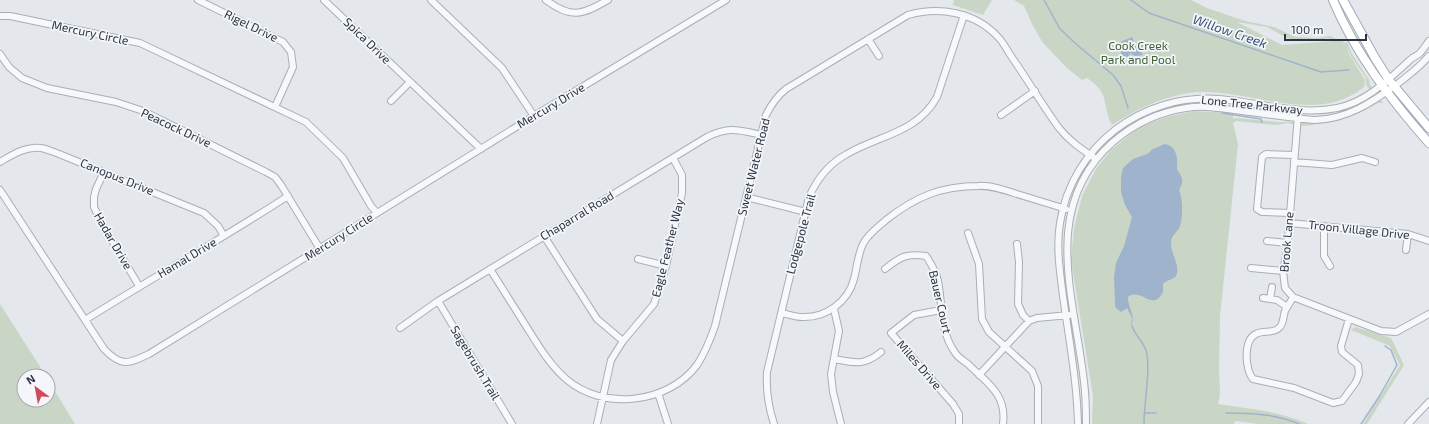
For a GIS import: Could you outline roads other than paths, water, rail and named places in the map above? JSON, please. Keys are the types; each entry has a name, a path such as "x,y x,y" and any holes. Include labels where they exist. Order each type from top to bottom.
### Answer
{"main road":[{"path":"1332,0 1357,47 1384,88 1429,143"},
{"path":"1343,0 1375,58 1392,83 1429,128"}],"street":[{"name":"Rigel Drive","path":"198,0 283,42 290,52 292,67 275,107"},
{"name":"Spica Drive","path":"324,0 481,149"},
{"path":"431,0 502,68 534,116"},
{"path":"546,0 557,9 567,13 578,13 589,10 608,0"},
{"name":"Mercury Drive","path":"377,213 726,0"},
{"name":"Sweet Water Road","path":"490,269 545,356 566,379 575,385 603,397 632,399 643,398 671,387 688,374 696,365 708,346 715,326 746,197 770,108 779,95 786,89 908,15 920,11 941,10 973,18 998,37 1064,133 1096,160"},
{"name":"Lodgepole Trail","path":"774,424 770,413 766,391 767,372 809,197 815,184 824,172 847,154 911,125 931,108 937,97 964,15"},
{"name":"Mercury Circle","path":"0,16 10,16 140,43 306,122 343,158 370,206 377,213 149,354 132,362 119,362 104,349 0,190"},
{"path":"868,39 879,56"},
{"path":"1392,83 1412,58 1419,54 1429,41"},
{"name":"Peacock Drive","path":"0,54 9,67 22,78 47,88 116,102 143,111 202,139 275,177 320,249"},
{"path":"1392,83 1420,67 1429,56"},
{"path":"390,101 410,82"},
{"name":"Lone Tree Parkway","path":"1078,424 1076,383 1058,251 1060,223 1064,208 1074,181 1090,155 1109,135 1123,124 1151,109 1166,104 1185,100 1218,99 1315,111 1339,108 1392,83"},
{"name":"Lone Tree Parkway","path":"1086,424 1084,382 1066,250 1068,224 1072,210 1082,184 1096,160 1107,148 1127,131 1154,117 1176,110 1216,107 1298,118 1328,119 1341,116 1367,105 1384,88"},
{"path":"1001,115 1035,91"},
{"name":"Brook Lane","path":"1293,297 1285,288 1283,271 1288,243 1289,213 1298,110"},
{"name":"Chaparral Road","path":"400,328 438,301 707,137 725,130 742,130 762,135"},
{"name":"Canopus Drive","path":"0,162 22,150 40,148 104,172 204,213 218,226 224,236"},
{"path":"1289,213 1262,212 1256,209 1262,158 1266,154 1332,165 1362,158 1375,162"},
{"name":"Eagle Feather Way","path":"597,424 611,360 623,341 654,304 666,266 682,193 682,175 673,158"},
{"name":"Hadar Drive","path":"104,172 96,189 94,207 101,222 139,286"},
{"path":"781,313 801,317 813,316 834,308 845,298 850,289 854,280 863,244 868,236 902,208 925,196 953,187 980,186 994,188 1072,210"},
{"name":"Hamal Drive","path":"85,320 288,196"},
{"path":"746,197 806,212"},
{"name":"Troon Village Drive","path":"1289,223 1408,234 1429,241"},
{"path":"1324,226 1324,256 1330,266"},
{"path":"968,232 979,264 982,319 989,332 1032,371 1038,386 1038,424"},
{"path":"1406,250 1408,234"},
{"path":"544,236 597,319 623,341"},
{"path":"1267,241 1288,243"},
{"path":"1017,244 1020,262 1018,304 1023,315 1029,321"},
{"name":"Bauer Court","path":"885,269 899,258 913,254 926,256 934,268 938,281 940,310 946,335 956,354 998,394 1003,407 1003,424"},
{"path":"638,259 666,266"},
{"path":"1251,268 1283,271"},
{"path":"1270,299 1272,287"},
{"path":"1349,319 1341,346 1342,352 1358,365 1359,374 1356,382 1342,400 1332,403 1294,388 1253,380 1249,374 1247,359 1249,342 1254,335 1261,332 1272,332 1278,330 1282,325 1285,310 1293,297 1349,319 1381,332 1396,332 1429,314"},
{"path":"1263,298 1277,300 1287,307"},
{"name":"Sagebrush Trail","path":"438,301 512,424"},
{"path":"834,308 839,331 831,374 833,392 842,424"},
{"name":"Miles Drive","path":"940,310 914,315 891,333 953,404 959,414 960,424"},
{"path":"979,375 1029,321 1037,318 1074,314"},
{"path":"834,359 854,363 871,360 881,352"},
{"path":"658,393 668,424"},
{"path":"1408,424 1428,403"}],"water":[{"path":"1133,37 1133,43 1130,47 1135,45 1134,43 1141,44 1144,47 1138,52 1141,52 1143,55 1135,56 1130,53 1128,57 1122,57 1120,49 1117,48 1122,41"},
{"path":"1165,144 1172,147 1176,154 1177,170 1181,175 1182,180 1179,190 1182,203 1181,222 1179,228 1172,237 1171,242 1177,272 1175,277 1163,284 1163,292 1159,298 1151,300 1138,295 1128,297 1133,319 1131,327 1132,318 1127,308 1121,312 1115,305 1114,277 1116,263 1124,246 1132,217 1125,205 1121,192 1121,177 1123,168 1133,159 1147,154 1153,149"}],"waterway":[{"path":"1044,0 1060,29 1113,75 1121,86 1128,108"},
{"name":"Willow Creek","path":"1131,0 1149,13 1321,72 1349,70"},
{"path":"1222,113 1261,119 1262,122"},
{"path":"1132,326 1145,347 1148,366 1144,424"},
{"path":"1361,424 1379,397 1397,365 1391,350 1385,346"},
{"path":"1144,413 1156,413"},
{"path":"1226,413 1273,416 1299,424"}],"park label":[{"name":"Cook Creek Park and Pool","path":"1138,53"}]}
